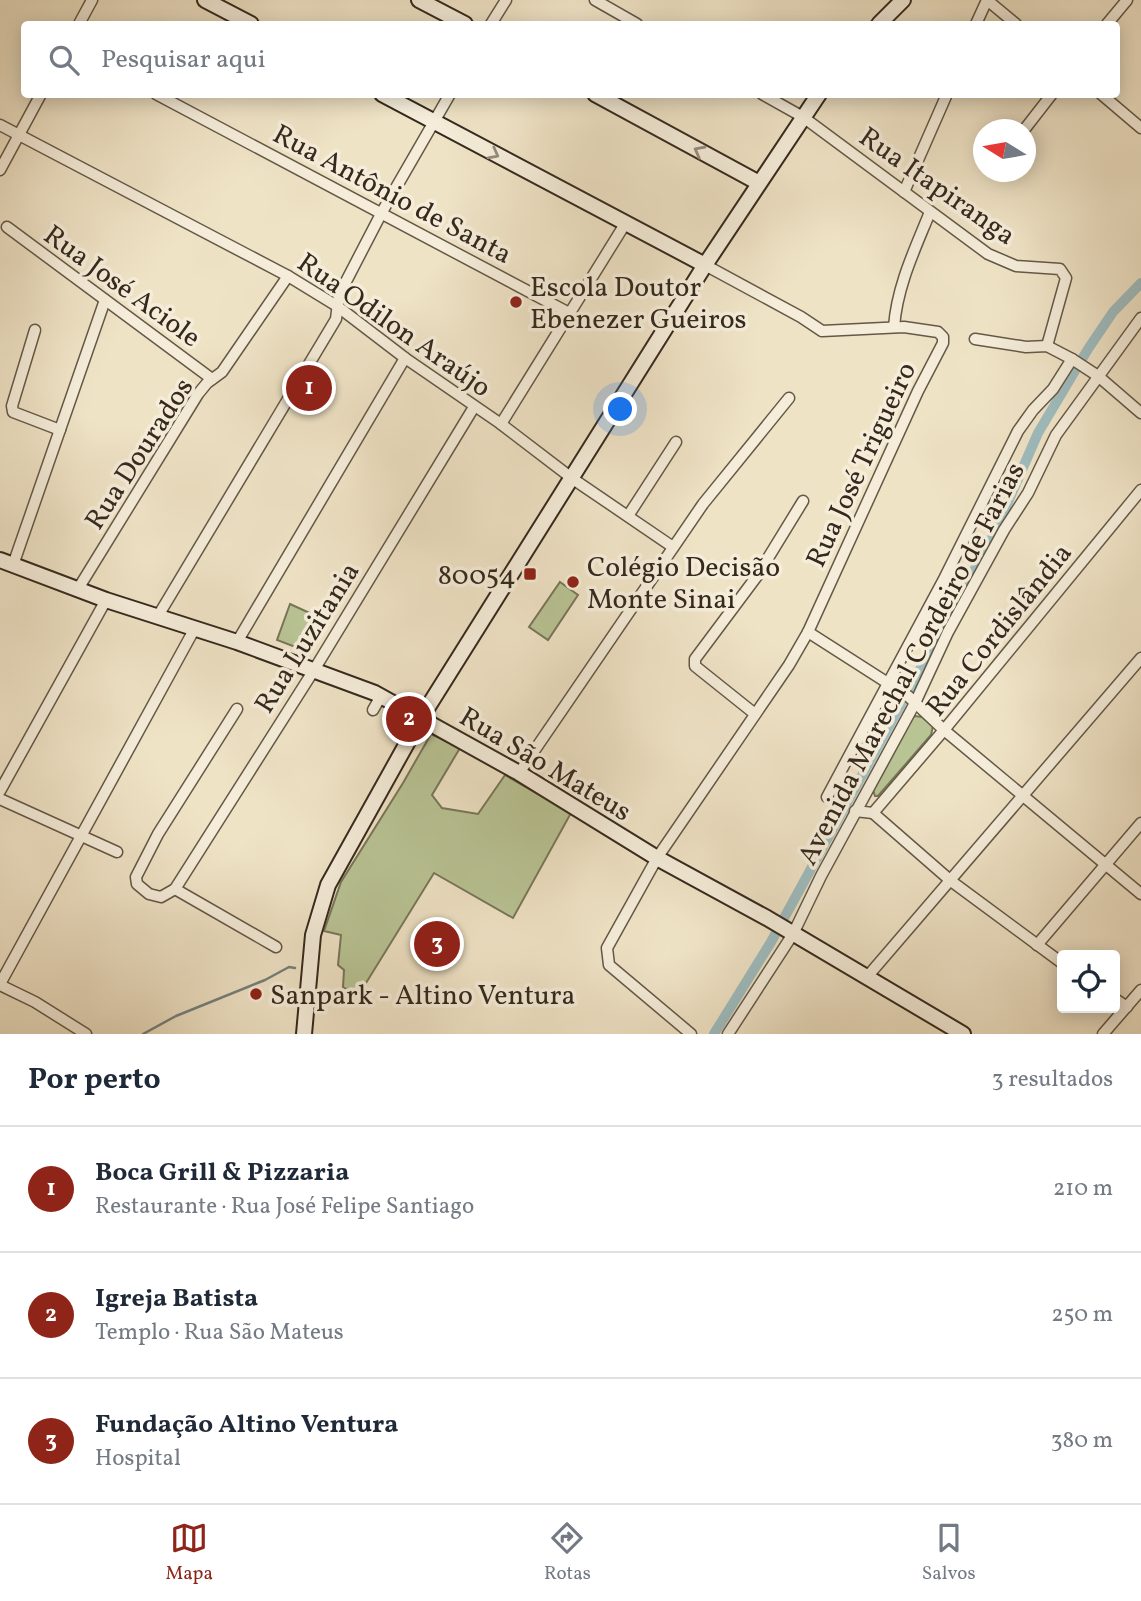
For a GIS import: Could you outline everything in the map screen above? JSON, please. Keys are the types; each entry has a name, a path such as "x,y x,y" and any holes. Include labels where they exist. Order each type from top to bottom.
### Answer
{"street":[{"path":"81,21 92,0"},
{"path":"205,0 245,21"},
{"path":"419,0 458,21"},
{"path":"493,21 506,0"},
{"path":"594,0 632,21"},
{"path":"881,21 903,0"},
{"path":"977,21 986,0 1012,21"},
{"path":"1110,21 1127,0"},
{"path":"0,170 39,98"},
{"name":"Rua Antônio de Santa","path":"164,98 570,314"},
{"path":"389,98 705,265 822,331 894,327 903,281 930,212"},
{"path":"158,616 336,319 339,295 382,212 448,98"},
{"path":"602,98 759,183"},
{"name":"Rua Itapiranga","path":"769,98 803,117 988,254 1016,266 1060,269 1066,278 1047,346"},
{"path":"304,1034 313,935 328,885 421,718 705,265 816,98"},
{"path":"904,192 945,98"},
{"path":"1033,119 1049,98"},
{"path":"1106,98 1141,128"},
{"name":"Rua Odilon Araújo","path":"0,125 288,276 337,306 573,479 673,547"},
{"path":"501,424 625,224"},
{"name":"Rua José Aciole","path":"7,227 212,379"},
{"name":"Rua Dourados","path":"78,589 198,394 222,372 288,276"},
{"path":"7,563 60,430 105,300"},
{"name":"Avenida Marechal Cordeiro de Farias","path":"728,1034 855,811 947,632 1004,530 1028,493 1056,435 1095,375 1141,318"},
{"name":"Rua José Trigueiro","path":"685,1031 609,964 607,948 657,858 789,665 808,632 912,403 943,343 939,332 894,327"},
{"path":"36,330 12,406 13,412 60,430"},
{"path":"975,339 1026,347 1047,346 1073,359 1141,414"},
{"path":"237,642 405,358"},
{"path":"827,797 891,685 1018,431 1053,389 1073,359"},
{"path":"519,773 703,505 789,398"},
{"name":"Rua Luzitania","path":"175,889 314,670 474,407"},
{"path":"628,516 676,442"},
{"name":"Rua Cordislândia","path":"873,813 1141,490"},
{"path":"755,714 695,666 695,659 757,576 803,501"},
{"name":"Rua São Mateus","path":"7,563 106,600 237,642 382,696 519,773 657,858 767,918 963,1034"},
{"path":"0,790 106,600"},
{"path":"86,1034 0,984 195,628"},
{"path":"808,632 911,700 1141,894"},
{"path":"867,977 1141,658"},
{"path":"373,710 382,696"},
{"path":"237,709 158,834 136,877 140,888 155,897 170,894 175,889 276,947"},
{"path":"0,799 117,852"},
{"path":"855,811 873,813 951,881 1057,959"},
{"path":"1037,945 1141,823"},
{"path":"1103,1034 1141,990"},
{"path":"1120,1002 1127,1007"}],"green space":[{"path":"560,582 578,595 548,640 529,627"},
{"path":"290,604 312,614 298,648 277,640"},
{"path":"915,716 922,717 933,726 931,735 878,796 875,796 873,790"},
{"path":"431,734 460,748 432,795 442,808 478,814 505,775 571,813 513,918 434,873 358,996 343,987 344,970 338,965 341,935 324,931 341,882"}],"waterway":[{"path":"714,1034 771,942 995,532 1038,433 1113,312 1141,283"},
{"path":"143,1034 176,1016 265,980 289,967 295,968"}],"place":[{"name":"Escola Doutor Ebenezer Gueiros","path":"516,302"},
{"name":"Boca Grill & Pizzaria","path":"309,388"},
{"name":"80054","path":"530,574"},
{"name":"Colégio Decisão Monte Sinai","path":"573,582"},
{"name":"Igreja Batista","path":"409,719"},
{"name":"Fundação Altino Ventura","path":"437,944"},
{"name":"Sanpark - Altino Ventura","path":"256,994"}]}
